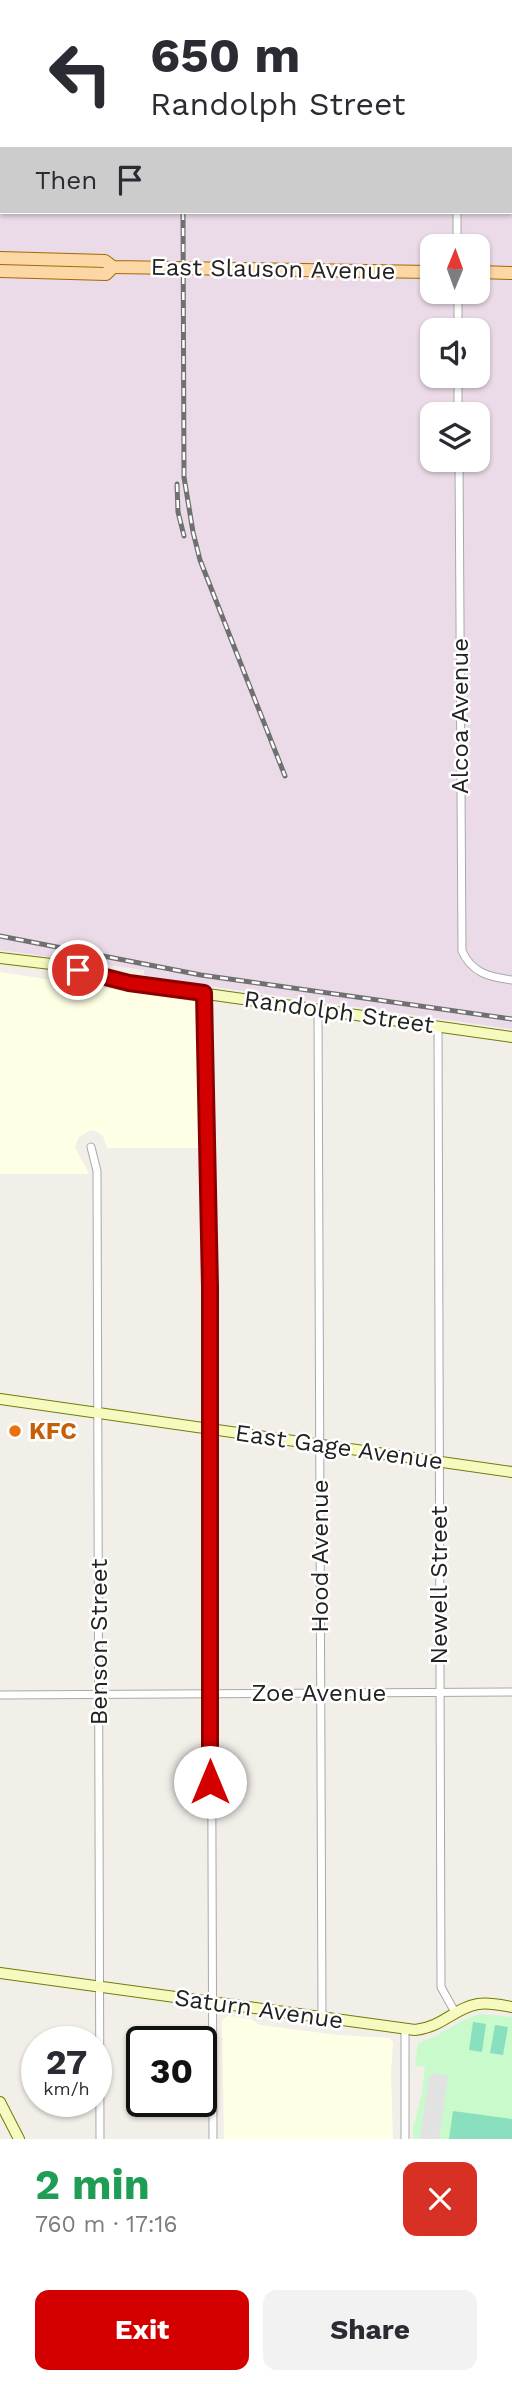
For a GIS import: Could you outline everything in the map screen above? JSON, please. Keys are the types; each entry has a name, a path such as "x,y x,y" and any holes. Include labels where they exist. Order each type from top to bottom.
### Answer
{"main road":[{"name":"East Slauson Avenue","path":"0,258 105,261 113,267 420,272"},
{"name":"East Slauson Avenue","path":"0,271 106,274 113,267"},
{"path":"490,272 512,273"}],"street":[{"path":"457,214 457,234"},
{"name":"Alcoa Avenue","path":"459,472 462,948 473,969 512,980"},
{"name":"Randolph Street","path":"0,958 51,964 129,983 512,1037"},
{"path":"204,993 210,1287 213,2139"},
{"name":"Hood Avenue","path":"318,1010 322,2018"},
{"name":"Newell Street","path":"438,1027 441,1987 456,2014"},
{"name":"Benson Street","path":"91,1147 97,1171 100,2139"},
{"name":"East Gage Avenue","path":"0,1399 512,1472"},
{"name":"Zoe Avenue","path":"0,1695 512,1692"},
{"name":"Saturn Avenue","path":"0,1973 405,2029 436,2026 476,2004 512,2007"},
{"path":"405,2029 405,2139"},
{"path":"0,2102 3,2122 19,2139"}],"shaded area":[{"path":"0,214 512,214 512,1029 144,977 144,970 0,950"},
{"path":"0,972 197,1002 200,1148 107,1148 103,1136 91,1130 79,1137 75,1147 89,1174 0,1174"},
{"path":"227,2016 251,2019 260,2025 338,2035 390,2038 393,2043 393,2139 224,2139 222,2020"},
{"path":"434,2073 448,2076 439,2139 420,2139 429,2076"}],"green space":[{"path":"480,2014 512,2017 512,2139 413,2139 425,2067 415,2066 418,2043"},
{"path":"473,2022 486,2024 482,2052 469,2050"},
{"path":"495,2025 508,2027 503,2055 490,2053"},
{"path":"453,2111 512,2119 512,2139 449,2139"}],"railway":[{"path":"183,214 184,477 193,532 200,560 285,776"},
{"path":"177,484 178,512 184,536"},
{"path":"0,936 201,975 512,1019"}],"place":[{"name":"KFC","path":"15,1431"}],"route":[{"path":"78,970 129,983 204,993 210,1287 210,1782"}]}
